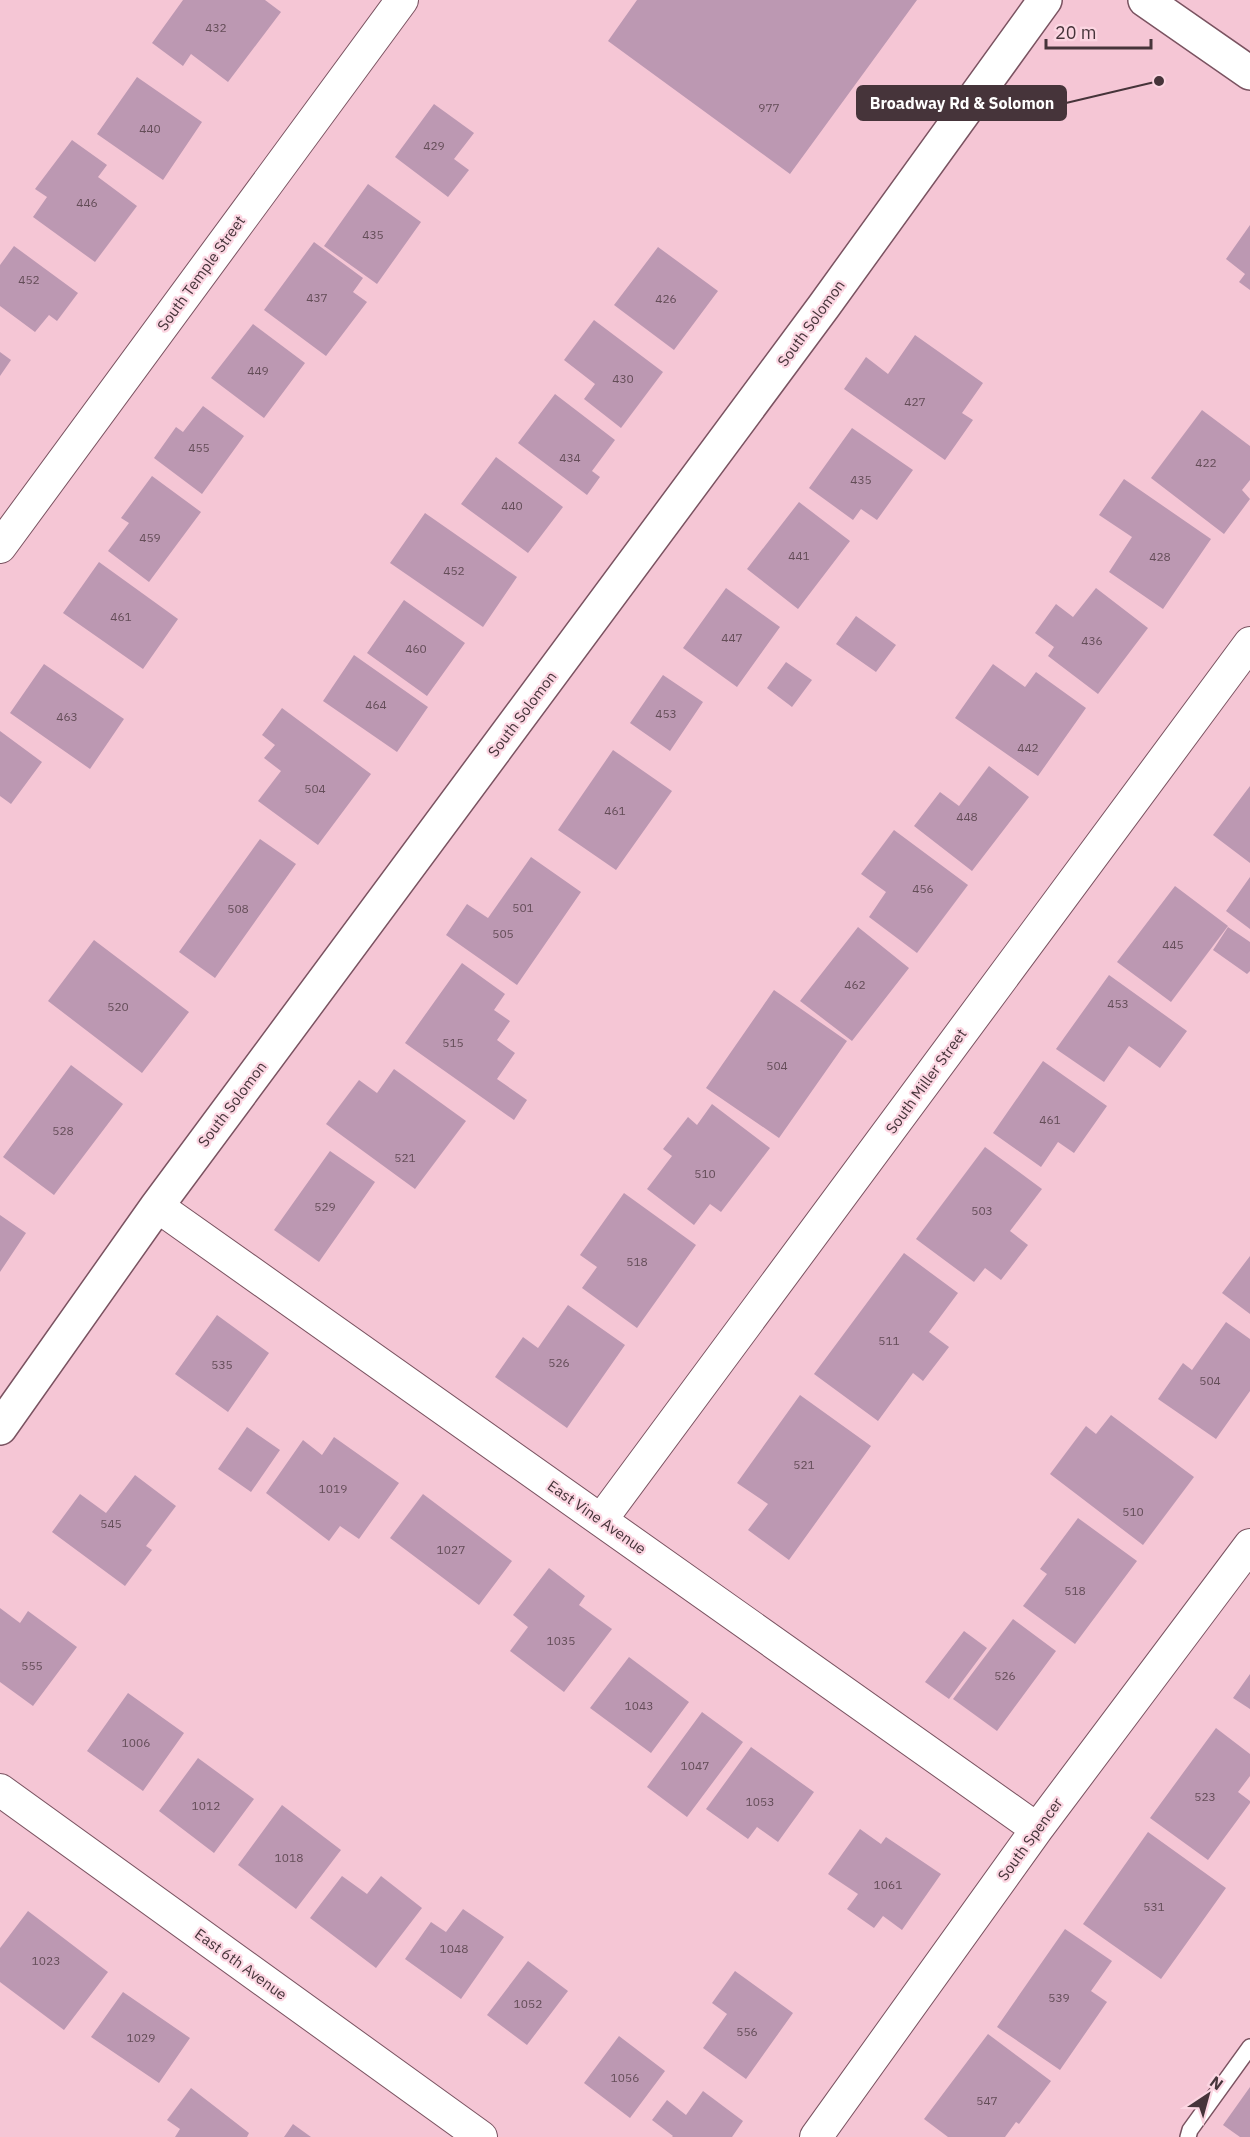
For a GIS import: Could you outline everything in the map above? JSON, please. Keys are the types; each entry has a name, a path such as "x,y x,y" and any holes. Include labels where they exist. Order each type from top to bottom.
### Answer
{"street":[{"name":"South Temple Street","path":"0,547 402,0"},
{"name":"South Solomon","path":"0,1428 157,1206 824,306 1045,0"},
{"path":"1145,0 1250,73"},
{"name":"South Miller Street","path":"602,1520 1250,642"},
{"name":"East Vine Avenue","path":"157,1206 1037,1829"},
{"name":"South Spencer","path":"816,2137 1037,1829 1250,1545"},
{"name":"East 6th Avenue","path":"0,1790 481,2137"}],"lane":[{"path":"1188,2137 1190,2130 1250,2047"}],"building":[{"path":"183,0 265,0 281,12 228,82 191,54 183,66 152,43"},
{"path":"637,0 917,0 790,174 608,41"},
{"path":"137,77 202,122 163,180 97,134"},
{"path":"434,104 474,133 454,159 469,170 448,197 395,157"},
{"path":"72,140 107,165 98,177 137,206 95,262 33,217 47,197 35,189"},
{"path":"368,184 421,222 377,284 324,246"},
{"path":"1250,225 1250,290 1239,282 1245,274 1226,259"},
{"path":"314,242 363,278 353,292 367,302 326,356 264,310"},
{"path":"14,246 78,293 57,321 49,315 35,332 0,306 0,265"},
{"path":"658,247 718,291 674,350 614,305"},
{"path":"594,320 663,372 621,428 584,399 595,384 564,360"},
{"path":"253,324 305,363 264,418 211,378"},
{"path":"915,335 983,383 962,413 973,420 945,460 844,389 866,357 888,374"},
{"path":"0,352 11,360 0,376"},
{"path":"555,394 615,440 592,471 600,477 587,495 518,443"},
{"path":"203,406 244,436 202,494 154,458 176,427 183,432"},
{"path":"1202,410 1250,446 1250,480 1242,490 1250,499 1224,534 1151,478"},
{"path":"852,428 913,470 877,520 861,509 853,520 809,488"},
{"path":"496,457 563,507 528,553 461,504"},
{"path":"152,476 201,512 149,582 108,551 129,523 121,518"},
{"path":"1124,479 1211,539 1163,609 1109,572 1132,537 1099,515"},
{"path":"799,502 850,541 798,609 747,569"},
{"path":"425,513 517,577 483,627 390,563"},
{"path":"99,562 178,619 143,669 63,613"},
{"path":"726,588 780,627 737,687 683,648"},
{"path":"1096,588 1148,628 1098,694 1048,656 1054,647 1035,633 1056,604 1073,617"},
{"path":"404,600 465,643 427,696 367,653"},
{"path":"856,616 896,645 876,672 836,644"},
{"path":"354,655 428,707 397,752 323,701"},
{"path":"786,662 812,680 792,707 767,688"},
{"path":"44,664 124,719 90,769 10,713"},
{"path":"993,664 1025,687 1036,672 1086,708 1038,776 955,718"},
{"path":"663,675 703,702 670,751 630,723"},
{"path":"282,708 371,774 318,845 258,801 281,771 264,758 275,745 262,735"},
{"path":"0,731 42,762 11,804 0,796"},
{"path":"613,750 672,791 616,870 558,830"},
{"path":"989,766 1029,797 972,871 914,826 940,792 959,806"},
{"path":"1250,786 1250,863 1213,835"},
{"path":"894,830 968,885 917,953 869,917 886,892 861,874"},
{"path":"260,839 296,864 215,978 179,952"},
{"path":"531,857 581,892 517,985 446,935 467,904 488,918"},
{"path":"1250,877 1250,929 1226,911"},
{"path":"1175,886 1228,926 1171,1002 1117,962"},
{"path":"858,927 909,968 852,1041 800,1001"},
{"path":"1228,927 1250,942 1250,971 1247,974 1213,950"},
{"path":"94,940 189,1012 142,1073 48,1001"},
{"path":"462,963 505,994 494,1010 510,1021 497,1040 515,1053 497,1079 527,1100 514,1120 405,1043"},
{"path":"1109,975 1187,1031 1160,1068 1129,1046 1104,1082 1056,1049"},
{"path":"774,990 847,1041 779,1138 706,1088"},
{"path":"1043,1061 1107,1106 1074,1153 1058,1142 1041,1167 993,1133"},
{"path":"71,1065 123,1104 54,1195 3,1157"},
{"path":"394,1069 466,1121 415,1189 326,1124 359,1080 377,1093"},
{"path":"712,1104 770,1148 721,1212 710,1204 694,1225 647,1189 672,1156 663,1149 688,1117 697,1125"},
{"path":"985,1147 1042,1189 1010,1231 1028,1245 1001,1280 985,1268 974,1282 916,1239"},
{"path":"330,1151 375,1182 319,1262 274,1230"},
{"path":"624,1193 696,1245 637,1328 582,1288 597,1267 580,1255"},
{"path":"0,1215 26,1233 0,1272"},
{"path":"904,1253 958,1293 929,1332 949,1347 923,1381 913,1373 878,1421 814,1374"},
{"path":"1250,1256 1250,1314 1222,1293"},
{"path":"568,1305 625,1345 567,1428 495,1377 523,1337 538,1348"},
{"path":"217,1315 269,1353 228,1412 175,1374"},
{"path":"1226,1322 1250,1339 1250,1391 1216,1439 1158,1399 1183,1363 1192,1370"},
{"path":"800,1395 871,1446 789,1560 748,1530 768,1504 737,1483"},
{"path":"1111,1415 1194,1477 1143,1545 1050,1474 1086,1426 1096,1434"},
{"path":"247,1427 280,1450 251,1492 218,1469"},
{"path":"334,1437 399,1483 359,1539 340,1526 329,1541 266,1493 303,1440 322,1455"},
{"path":"135,1475 176,1506 146,1546 152,1550 125,1586 52,1532 80,1494 106,1513"},
{"path":"423,1494 512,1561 479,1605 390,1538"},
{"path":"1078,1518 1137,1561 1075,1644 1023,1606 1047,1574 1040,1569"},
{"path":"549,1568 585,1596 579,1605 612,1629 564,1692 510,1651 528,1627 513,1615"},
{"path":"0,1608 20,1623 28,1611 77,1647 33,1706 0,1682"},
{"path":"1013,1619 1056,1651 997,1731 953,1699"},
{"path":"964,1631 987,1648 949,1699 925,1682"},
{"path":"629,1657 689,1702 651,1753 590,1708"},
{"path":"1250,1674 1250,1709 1233,1698"},
{"path":"128,1693 184,1733 143,1791 87,1751"},
{"path":"702,1712 743,1742 687,1817 647,1787"},
{"path":"1216,1728 1250,1754 1250,1776 1238,1792 1250,1803 1208,1860 1150,1818"},
{"path":"751,1747 814,1792 778,1842 757,1827 748,1839 706,1809"},
{"path":"198,1758 254,1799 214,1853 159,1811"},
{"path":"282,1805 341,1850 296,1909 238,1865"},
{"path":"860,1829 881,1844 886,1837 941,1874 902,1930 883,1916 874,1928 847,1909 858,1894 828,1874"},
{"path":"1148,1832 1226,1888 1161,1979 1083,1924"},
{"path":"342,1876 367,1894 381,1876 422,1908 376,1968 310,1918"},
{"path":"463,1909 504,1937 461,1999 405,1959 431,1922 446,1932"},
{"path":"28,1911 108,1972 64,2030 0,1982 0,1948"},
{"path":"1065,1929 1112,1961 1091,1991 1107,2002 1060,2070 997,2027"},
{"path":"528,1961 568,1991 527,2045 487,2015"},
{"path":"735,1971 793,2013 746,2079 703,2048 727,2014 712,2003"},
{"path":"123,1992 190,2038 159,2083 91,2037"},
{"path":"988,2034 1051,2081 1019,2124 1016,2122 1005,2137 948,2137 924,2119"},
{"path":"619,2036 665,2071 630,2118 584,2083"},
{"path":"1250,2087 1250,2137 1240,2137 1223,2125"},
{"path":"191,2088 249,2133 247,2137 175,2137 180,2129 167,2120"},
{"path":"703,2091 743,2121 732,2137 672,2137 652,2120 667,2100 686,2115"},
{"path":"293,2124 311,2137 284,2137"}],"place":[{"name":"Broadway Rd & Solomon","path":"1159,81"}]}
